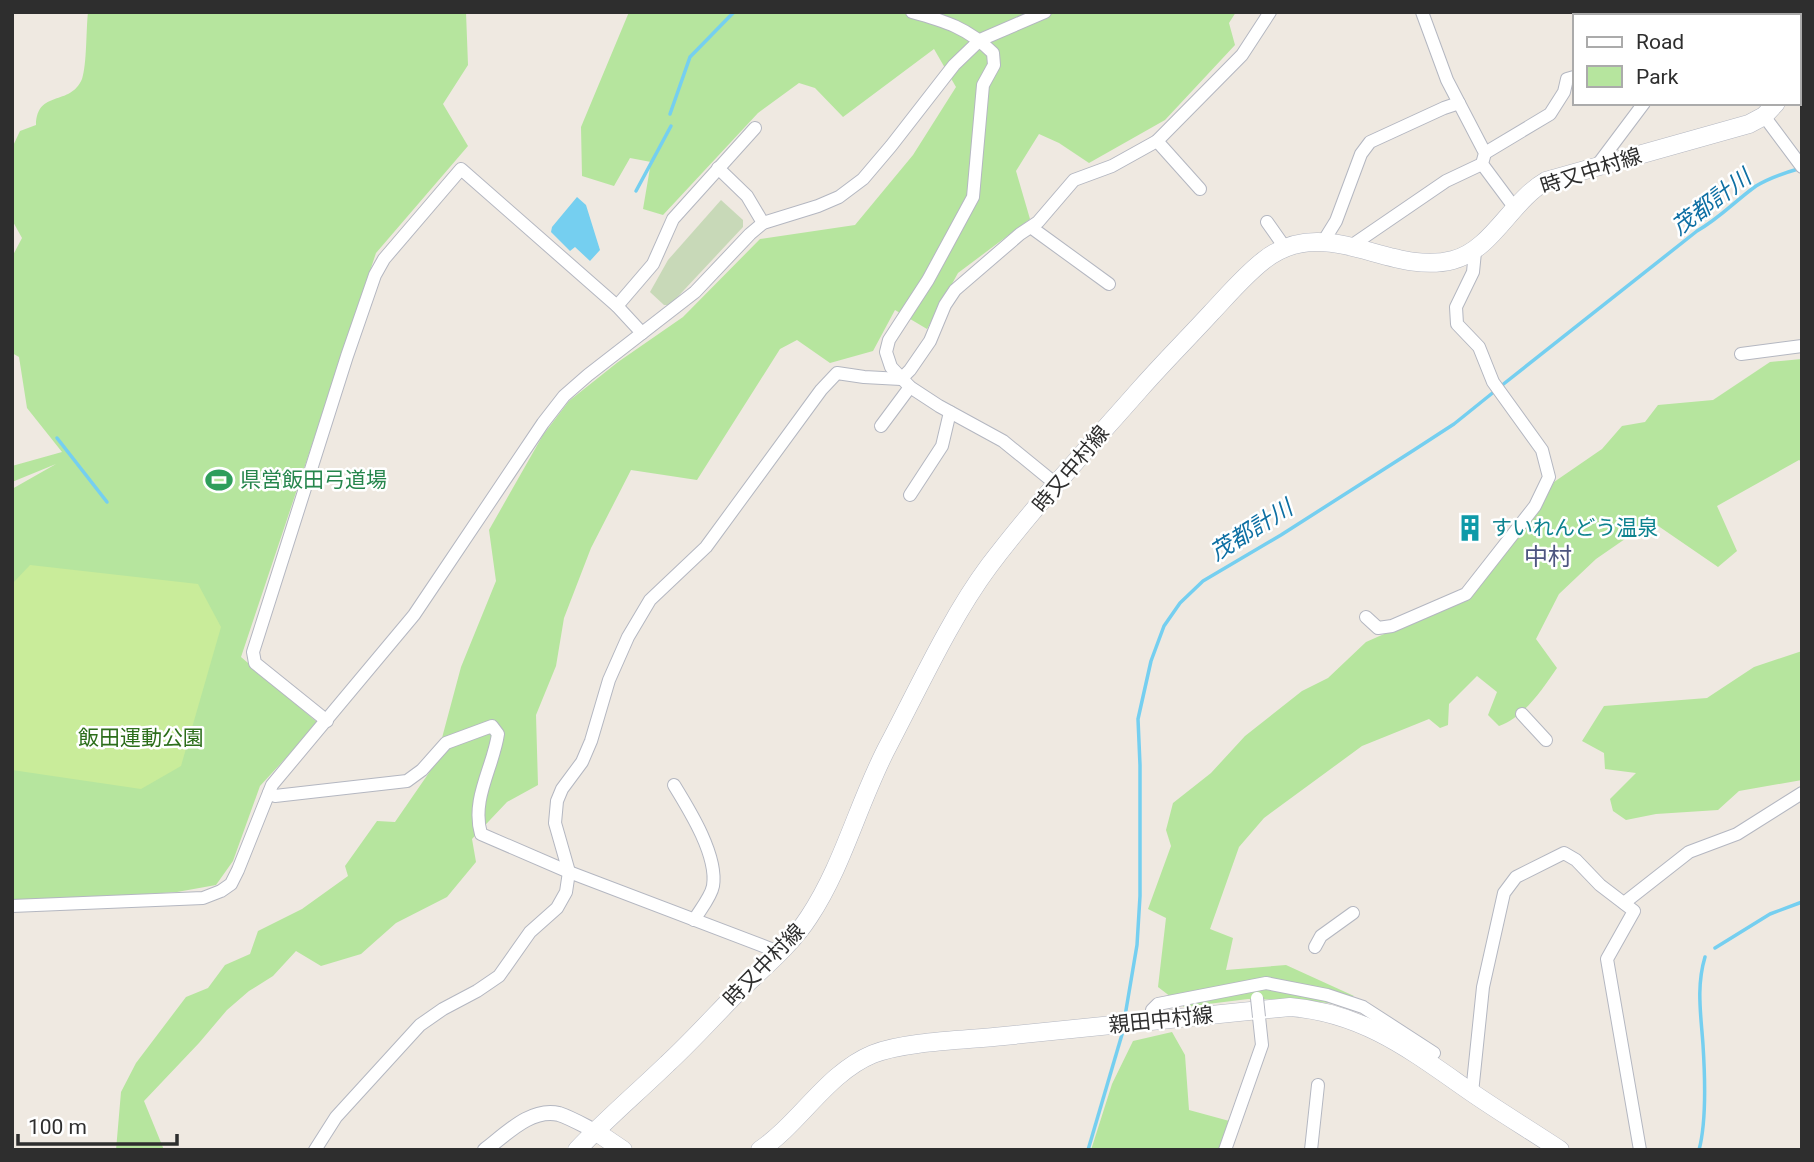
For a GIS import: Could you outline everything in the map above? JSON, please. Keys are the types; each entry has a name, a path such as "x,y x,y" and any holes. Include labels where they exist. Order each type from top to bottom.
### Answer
{"main road":[{"name":"時又中村線","path":"577,1150 671,1061 807,921 821,898 874,771 951,628 988,568 1159,368 1235,287 1265,260 1286,248 1323,242 1422,263 1448,261 1475,252 1514,206 1533,188 1546,181 1749,124 1770,109"},
{"name":"親田中村線","path":"770,1146 840,1074 874,1054 904,1047 1290,1007 1317,1009 1362,1023 1431,1064 1560,1150"},
{"path":"595,1131 622,1150"}],"street":[{"path":"912,12 952,23 980,40 993,53 994,65 983,85 974,197 928,280 889,340 886,352 891,367 905,383 1003,441 1057,485"},
{"path":"12,906 159,901 212,896 231,884 272,785 414,615 543,423 564,397 588,375 695,292 750,233 763,223 839,197 863,179 954,65 980,40 1045,12"},
{"path":"881,426 930,341 945,305 955,290 1020,234 1032,228 1074,180 1112,166 1157,141 1241,55 1270,12"},
{"path":"1422,12 1447,80 1483,158 1514,206"},
{"path":"1351,246 1550,114 1564,92 1567,79 1573,77"},
{"path":"1323,242 1336,221 1361,154 1370,142 1459,103"},
{"path":"1595,167 1642,105"},
{"path":"1770,109 1800,164"},
{"path":"617,306 653,264 673,219 755,128"},
{"path":"1157,141 1200,188"},
{"path":"719,168 747,196 763,223"},
{"path":"327,721 255,663 253,652 347,356 375,275 384,259 461,169 617,306 642,333"},
{"path":"1267,222 1286,248"},
{"path":"1032,228 1109,284"},
{"path":"1366,617 1378,628 1392,626 1466,594 1535,506 1549,477 1542,450 1493,383 1479,347 1457,324 1455,317 1459,299 1473,272 1475,252"},
{"path":"1741,354 1802,346"},
{"path":"315,1150 336,1117 420,1025 499,976 530,932 557,908 566,892 569,872 555,823 557,801 562,789 582,762 609,680 628,637 650,600 706,547 821,390 837,373 905,383"},
{"path":"910,495 942,446 950,412"},
{"path":"1522,714 1546,740"},
{"path":"268,793 275,796 407,781 422,770 446,743 492,726 498,733 495,752 482,788 477,819 481,834 569,872 779,952"},
{"path":"674,785 685,802 713,862 713,888 694,920"},
{"path":"1624,903 1689,852 1737,834 1802,793"},
{"path":"1472,1093 1483,987 1504,893 1516,877 1564,853 1576,860 1600,885 1634,911 1607,959 1640,1150"},
{"path":"1315,947 1321,936 1353,913"},
{"path":"1142,1022 1158,1004 1266,983 1327,995 1363,1007 1434,1053"},
{"path":"1225,1150 1262,1045 1256,984"},
{"path":"1311,1150 1318,1085"},
{"path":"485,1150 519,1124 538,1115 560,1114 595,1131"}],"green space":[{"name":"飯田運動公園","path":"88,12 466,12 468,65 443,104 468,146 376,253 241,657 318,723 260,786 233,861 216,885 177,892 12,903 12,489 56,464 12,482 12,466 62,452 27,408 19,357 12,353 12,257 22,238 12,220 12,148 20,131 36,125 42,107 77,88 84,73"},
{"path":"629,12 1236,12 1229,23 1235,45 1165,120 1089,163 1059,143 1039,134 1016,171 1030,219 958,273 927,329 895,310 873,351 830,363 797,340 780,349 697,480 631,470 591,548 564,618 556,666 536,715 538,785 507,802 472,839 476,862 447,897 396,923 361,954 321,966 296,951 273,976 249,991 227,1010 144,1101 164,1150 116,1150 121,1092 136,1063 186,997 208,988 225,965 250,954 258,931 302,909 348,876 345,866 377,821 395,822 435,764 461,667 496,581 489,530 543,435 569,401 618,362 683,317 760,239 855,225 913,155 956,87 934,49 843,117 815,88 799,83 758,113 663,215 643,209 651,162 630,158 614,186 582,176 581,127"},
{"path":"721,200 743,220 743,227 670,305 664,305 650,292 668,260"},
{"path":"1802,359 1802,462 1799,460 1717,506 1737,551 1718,567 1651,521 1596,559 1559,594 1536,639 1557,668 1532,702 1517,716 1499,726 1488,715 1497,692 1477,676 1449,704 1448,725 1440,728 1429,719 1362,746 1264,818 1239,847 1210,929 1233,938 1226,970 1286,965 1354,996 1336,1004 1303,1000 1248,999 1184,1007 1158,987 1166,918 1148,909 1171,846 1166,830 1173,803 1211,773 1245,736 1302,691 1328,678 1366,642 1468,597 1535,515 1554,482 1602,449 1622,426 1645,422 1658,405 1713,400 1770,362"},
{"path":"30,565 198,584 221,627 181,766 141,789 12,770 12,584"},
{"path":"1802,651 1802,780 1739,791 1718,810 1656,814 1626,820 1613,811 1610,799 1636,773 1605,769 1604,753 1582,741 1604,706 1707,698 1754,667"},
{"path":"1172,1032 1185,1055 1189,1110 1233,1122 1225,1150 1091,1150 1112,1084 1133,1041"}],"water":[{"path":"577,197 586,205 600,250 590,261 575,247 570,251 551,232 552,227"}],"waterway":[{"path":"670,114 690,57 734,12"},
{"path":"636,191 671,126"},
{"name":"茂都計川","path":"1501,386 1756,186 1798,169"},
{"name":"茂都計川","path":"1125,1016 1137,945 1140,896 1138,719 1151,661 1164,626 1180,603 1203,581 1281,535 1454,424 1495,391"},
{"path":"57,438 107,502"},
{"path":"1715,948 1770,914 1802,902"},
{"path":"1699,1150 1705,1098 1700,1012 1705,957"},
{"name":"茂都計川","path":"1088,1150 1123,1031"}],"place":[{"name":"県営飯田弓道場","path":"219,480"},
{"name":"すいれんどう温泉","path":"1470,528"}],"district":[{"name":"中村","path":"1548,557"}]}
